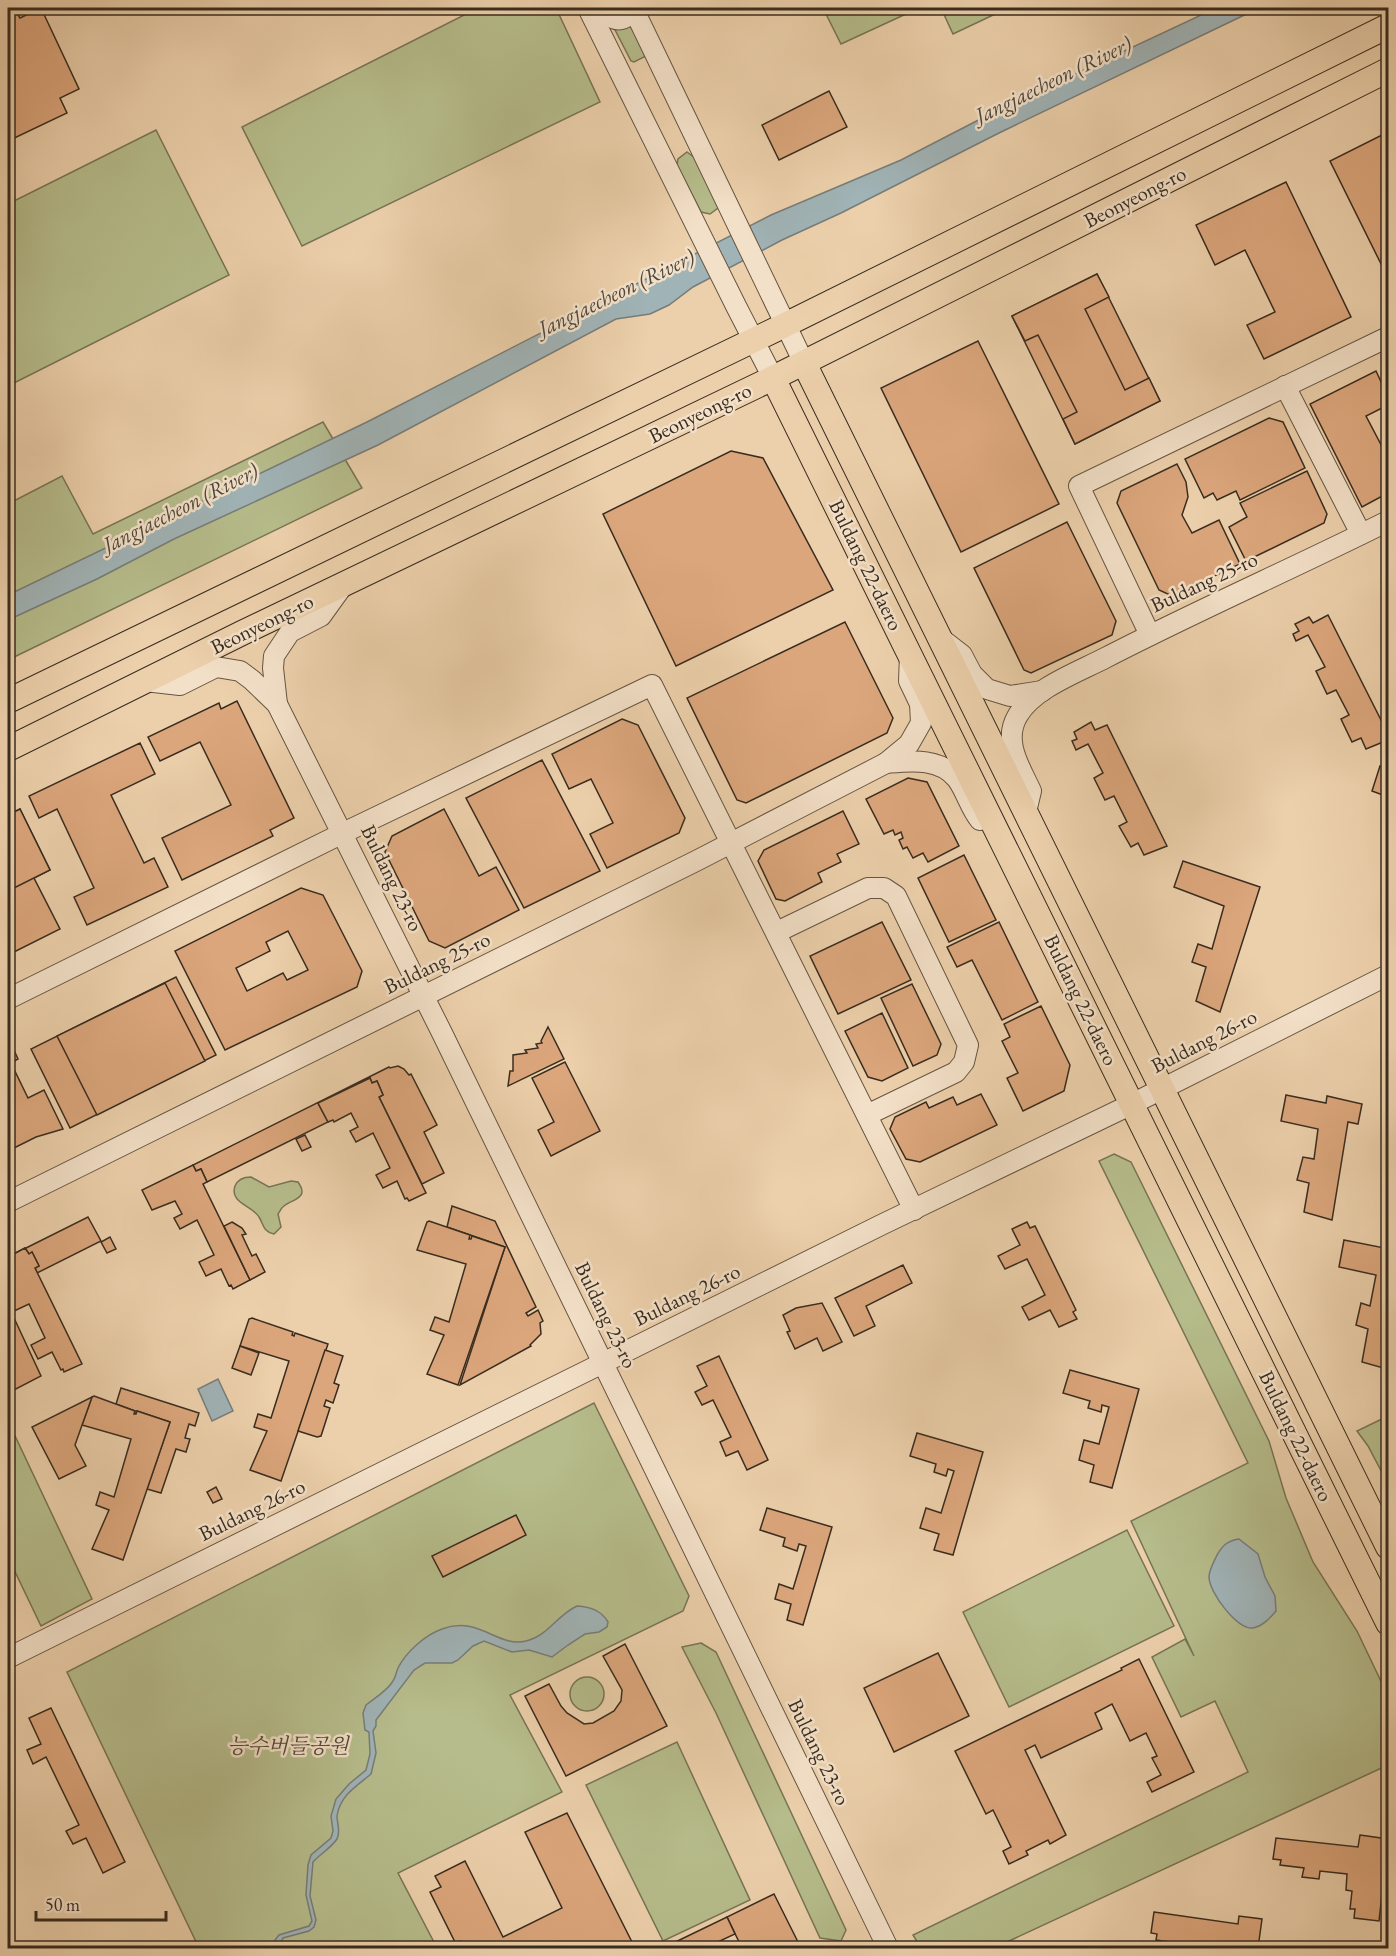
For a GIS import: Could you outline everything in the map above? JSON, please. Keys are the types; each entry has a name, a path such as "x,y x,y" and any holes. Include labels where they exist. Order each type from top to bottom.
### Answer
{"main road":[{"name":"Beonyeong-ro","path":"8,701 785,325 1389,26"},
{"name":"Beonyeong-ro","path":"8,749 344,584 804,363 1389,70"},
{"name":"Buldang 22-daero","path":"804,363 1389,1547"},
{"name":"Buldang 22-daero","path":"773,378 1389,1623"}],"street":[{"path":"588,8 773,378"},
{"path":"602,8 607,15 620,20 629,15 632,8"},
{"path":"632,8 804,363"},
{"path":"1150,634 1079,486 1389,337"},
{"path":"1285,386 1361,534"},
{"name":"Buldang 25-ro","path":"1042,691 1150,634 1389,521"},
{"path":"277,704 273,669 274,656 290,632 321,616 344,584"},
{"path":"940,638 962,655 972,674 987,689 1010,696 1042,691"},
{"path":"886,763 909,744 921,723 920,704 909,681 910,654"},
{"path":"145,681 180,685 216,667 240,671 277,704"},
{"path":"8,999 652,685 914,1210"},
{"path":"1026,812 1031,792 1014,755 1011,731 1018,713 1042,691"},
{"name":"Buldang 23-ro","path":"277,704 424,996 888,1948"},
{"path":"886,763 920,760 947,770 957,778 978,818 997,831"},
{"name":"Buldang 25-ro","path":"8,1202 886,763"},
{"path":"777,932 868,888 884,888 896,896 968,1045 964,1062 956,1072 867,1115"},
{"name":"Buldang 26-ro","path":"8,1658 1389,975"}],"green space":[{"path":"478,8 556,8 600,102 302,246 242,127"},
{"path":"823,8 919,8 841,44"},
{"path":"941,8 1008,8 953,34"},
{"path":"610,20 632,22 646,56 634,62 631,61"},
{"path":"156,130 229,275 8,386 8,204"},
{"path":"687,152 695,158 718,203 718,208 710,214 701,212 677,165 678,159"},
{"path":"323,422 362,488 8,660 8,504 62,476 93,534"},
{"path":"1114,1154 1131,1162 1269,1441 1286,1498 1313,1562 1357,1631 1388,1696 1388,1765 994,1948 921,1948 913,1935 1248,1772 1215,1701 1181,1717 1152,1657 1185,1639 1194,1656 1131,1521 1248,1463 1099,1161"},
{"path":"246,1177 251,1177 269,1187 291,1181 298,1182 301,1188 301,1195 283,1207 278,1214 281,1227 274,1234 266,1230 256,1213 242,1204 235,1196 236,1184"},
{"name":"능수버들공원","path":"594,1403 689,1596 683,1611 510,1695 562,1792 398,1873 437,1948 199,1948 67,1672"},
{"path":"1388,1416 1388,1484 1368,1446 1357,1431"},
{"path":"8,1421 92,1599 41,1626 8,1557"},
{"path":"1127,1530 1174,1626 1009,1707 963,1612"},
{"path":"701,1643 716,1652 846,1930 841,1941 820,1938 716,1713 682,1647"},
{"path":"587,1677 599,1682 604,1694 599,1706 587,1711 575,1706 570,1694 575,1682"},
{"path":"677,1742 750,1900 663,1941 586,1785"}],"shaded area":[{"path":"1216,8 1259,8 782,240 693,287 669,305 650,314 616,319 378,445 174,539 97,579 8,620 8,595 367,422 771,215 901,160 992,113"},
{"path":"218,1379 233,1411 212,1421 198,1389"},
{"path":"1239,1539 1258,1554 1265,1577 1275,1596 1276,1611 1263,1624 1253,1628 1239,1623 1232,1617 1210,1584 1210,1572 1217,1555 1228,1542"},
{"path":"577,1606 599,1612 608,1622 607,1627 599,1632 585,1634 552,1657 529,1650 512,1652 484,1641 473,1646 452,1663 425,1663 414,1670 376,1720 373,1731 376,1753 371,1774 342,1802 337,1816 339,1831 337,1839 313,1862 310,1896 316,1920 314,1927 309,1931 283,1938 278,1948 274,1948 275,1940 279,1935 309,1926 312,1921 306,1895 311,1855 331,1838 333,1831 331,1816 336,1799 366,1770 370,1754 369,1732 365,1730 363,1713 366,1705 390,1685 401,1662 411,1650 436,1632 455,1626 477,1628 506,1640 526,1641 540,1635"}],"building":[{"path":"8,8 14,8 20,18 41,8 79,89 60,98 67,113 8,141"},
{"path":"829,91 847,127 779,160 762,125"},
{"path":"1388,132 1388,278 1330,161"},
{"path":"1286,182 1351,317 1264,359 1247,325 1275,312 1245,250 1215,265 1196,225"},
{"path":"1097,274 1160,401 1075,444 1012,316"},
{"path":"1097,274 1109,297 1085,309 1125,390 1149,378 1160,401 1075,444 1063,419 1077,412 1038,335 1025,341 1012,316"},
{"path":"978,341 1059,504 961,552 881,388"},
{"path":"1376,371 1388,397 1388,405 1366,416 1388,455 1388,493 1362,507 1310,404"},
{"path":"1269,418 1283,422 1305,468 1240,500 1236,491 1217,500 1213,493 1204,498 1185,459"},
{"path":"731,451 763,458 833,590 676,666 603,514"},
{"path":"1177,464 1186,482 1188,497 1182,515 1192,533 1219,520 1240,564 1172,596 1159,590 1117,503 1121,491"},
{"path":"1307,471 1327,514 1324,523 1246,561 1229,527 1247,517 1240,503"},
{"path":"1067,522 1116,621 1112,635 1031,673 1024,670 974,568"},
{"path":"1328,615 1388,734 1388,740 1366,749 1361,738 1352,742 1341,719 1349,715 1336,690 1327,694 1316,671 1325,667 1308,635 1296,641 1293,634 1299,631 1295,624 1309,617 1313,623"},
{"path":"845,622 893,718 887,733 746,803 737,800 687,698"},
{"path":"237,701 294,818 270,830 273,836 182,880 162,838 231,805 200,742 160,761 148,737 219,703 221,709"},
{"path":"622,719 638,725 685,818 679,833 607,868 590,834 613,823 591,779 569,789 552,754"},
{"path":"1091,722 1095,730 1107,725 1167,846 1144,855 1138,843 1131,847 1119,826 1127,822 1114,796 1105,800 1094,778 1103,773 1088,744 1076,750 1072,741 1077,739 1074,732"},
{"path":"140,743 155,774 111,795 144,863 154,858 168,887 87,925 74,897 94,888 57,809 39,818 29,796"},
{"path":"542,760 600,871 524,908 466,798"},
{"path":"1380,766 1388,769 1388,797 1372,791"},
{"path":"908,778 927,782 959,846 928,862 923,853 913,858 907,847 903,849 899,840 903,838 901,832 895,835 893,830 884,834 866,799"},
{"path":"20,809 50,870 34,878 60,929 8,955 8,815"},
{"path":"20,809 50,870 8,891 8,815"},
{"path":"444,809 479,876 496,867 519,910 445,948 429,941 385,852 392,836"},
{"path":"843,811 859,844 837,854 841,862 818,873 822,882 785,901 776,899 758,861 764,850"},
{"path":"964,855 996,920 949,942 918,878"},
{"path":"1183,861 1260,887 1220,1012 1196,1001 1206,967 1192,962 1198,944 1212,949 1224,906 1174,887"},
{"path":"301,888 323,895 362,971 357,987 225,1050 175,951","holes":["288,931 308,970 287,980 283,973 247,991 236,968 270,951 266,942"]},
{"path":"882,922 911,980 838,1014 810,956"},
{"path":"999,922 1038,1002 1002,1020 972,960 957,967 947,947"},
{"path":"176,977 216,1055 70,1128 31,1049"},
{"path":"165,983 205,1061 97,1115 57,1036"},
{"path":"912,984 941,1044 937,1055 913,1066 881,998"},
{"path":"1041,1006 1070,1065 1064,1091 1023,1111 1007,1078 1018,1073 1002,1041 1010,1037 1004,1024"},
{"path":"882,1013 908,1068 882,1081 868,1077 845,1031"},
{"path":"548,1027 564,1059 508,1086 510,1071 513,1071 513,1055 527,1053 525,1050 538,1048 536,1044 542,1043"},
{"path":"8,1037 18,1059 11,1063 28,1098 44,1090 63,1129 36,1137 8,1151"},
{"path":"565,1062 600,1131 551,1156 538,1130 554,1122 532,1078"},
{"path":"398,1066 409,1075 411,1074 437,1125 424,1132 444,1173 422,1184 379,1097 383,1095 377,1081 372,1083 370,1078 318,1103 328,1122 207,1182 201,1169 196,1171 193,1165 389,1067"},
{"path":"370,1078 372,1083 377,1081 383,1095 379,1097 426,1193 409,1201 405,1199 397,1181 383,1188 376,1175 390,1168 373,1133 356,1142 350,1131 358,1127 351,1113 334,1122 333,1120 328,1122 318,1103"},
{"path":"981,1094 997,1125 920,1162 906,1159 890,1129 895,1117 926,1102 929,1108 953,1097 957,1105"},
{"path":"1286,1095 1326,1103 1327,1096 1362,1104 1358,1124 1348,1122 1332,1220 1304,1212 1309,1183 1297,1180 1303,1157 1314,1159 1318,1129 1281,1121"},
{"path":"305,1135 311,1147 302,1151 296,1139"},
{"path":"193,1165 196,1171 201,1169 207,1182 203,1184 250,1280 233,1289 231,1285 229,1286 221,1269 206,1276 199,1262 214,1255 197,1220 180,1229 174,1218 182,1214 175,1201 152,1210 142,1190"},
{"path":"452,1206 495,1221 536,1307 526,1313 528,1316 538,1310 543,1321 540,1323 541,1334 531,1346 460,1385 505,1247 447,1227"},
{"path":"88,1217 101,1241 37,1273 35,1268 39,1266 32,1252 29,1254 25,1248"},
{"path":"429,1221 470,1235 469,1239 472,1236 505,1247 458,1385 427,1374 444,1335 430,1330 435,1317 449,1322 466,1264 417,1250"},
{"path":"232,1222 242,1228 246,1234 242,1235 252,1256 256,1254 265,1272 250,1280 224,1226"},
{"path":"1027,1222 1030,1228 1035,1226 1076,1310 1073,1312 1077,1319 1059,1327 1050,1310 1029,1320 1022,1307 1045,1295 1027,1259 1005,1269 998,1256 1020,1245 1012,1229"},
{"path":"110,1237 116,1249 107,1253 101,1242"},
{"path":"1344,1240 1384,1248 1388,1242 1387,1369 1362,1362 1368,1329 1356,1325 1361,1303 1370,1306 1376,1275 1339,1267"},
{"path":"25,1248 29,1254 32,1252 39,1266 35,1268 82,1364 64,1372 52,1352 38,1359 31,1345 45,1338 29,1304 12,1312 8,1304 8,1300 13,1298 8,1286 8,1257"},
{"path":"903,1265 912,1283 866,1306 875,1326 854,1336 835,1298"},
{"path":"822,1303 842,1342 823,1351 817,1338 795,1349 787,1332 790,1331 783,1315 796,1308"},
{"path":"8,1305 41,1376 12,1391 8,1382"},
{"path":"252,1318 293,1332 294,1336 295,1333 328,1344 281,1481 250,1470 267,1431 254,1427 258,1414 271,1418 289,1361 240,1346 249,1319"},
{"path":"240,1346 259,1353 251,1375 232,1368"},
{"path":"325,1350 343,1356 334,1383 339,1385 333,1403 326,1400 324,1406 330,1408 321,1436 317,1437 298,1431"},
{"path":"719,1356 768,1460 747,1470 738,1451 726,1456 720,1442 731,1437 713,1400 702,1405 695,1392 707,1386 697,1366"},
{"path":"1070,1370 1139,1389 1112,1488 1090,1482 1094,1465 1079,1460 1084,1440 1099,1444 1109,1407 1102,1405 1101,1412 1088,1408 1090,1401 1063,1393"},
{"path":"121,1388 199,1413 195,1426 189,1424 185,1438 190,1439 186,1452 176,1449 161,1493 147,1489 170,1422 137,1411 134,1414 135,1411 116,1404"},
{"path":"94,1396 135,1411 134,1414 137,1411 170,1422 123,1560 92,1549 109,1510 96,1505 100,1492 114,1497 131,1439 82,1425"},
{"path":"92,1397 75,1445 86,1466 59,1479 32,1427"},
{"path":"917,1433 983,1452 953,1555 934,1550 939,1534 920,1528 926,1508 941,1513 954,1471 948,1469 946,1476 934,1472 936,1464 910,1456"},
{"path":"216,1487 222,1499 213,1503 207,1492"},
{"path":"767,1508 832,1527 803,1625 787,1620 791,1604 775,1599 779,1584 793,1589 806,1546 799,1544 797,1551 783,1546 785,1538 760,1530"},
{"path":"516,1515 526,1535 443,1577 432,1556"},
{"path":"625,1644 667,1726 566,1776 525,1696 549,1684 567,1713 584,1724 593,1723 614,1711 621,1701 622,1690 603,1656"},
{"path":"938,1653 969,1716 894,1752 864,1688"},
{"path":"1139,1659 1194,1772 1152,1792 1147,1782 1161,1775 1152,1758 1157,1756 1146,1733 1130,1741 1112,1704 1095,1713 1102,1729 1041,1758 1035,1745 1025,1750 1066,1835 1050,1844 1048,1840 1026,1851 1028,1855 1009,1864 1003,1851 1011,1847 993,1810 986,1814 955,1751 1122,1670 1121,1668"},
{"path":"51,1708 125,1862 103,1873 86,1838 73,1844 66,1831 79,1825 46,1757 33,1764 27,1750 41,1744 29,1718"},
{"path":"567,1813 635,1948 464,1948 460,1941 456,1944 430,1892 441,1887 435,1876 465,1861 503,1937 562,1908 525,1832"},
{"path":"1360,1835 1388,1839 1379,1921 1354,1918 1355,1909 1350,1909 1352,1891 1346,1890 1347,1874 1320,1871 1319,1879 1302,1877 1304,1868 1280,1865 1281,1860 1273,1859 1276,1838 1358,1847"},
{"path":"774,1894 801,1948 742,1948 727,1917"},
{"path":"1154,1912 1238,1924 1239,1916 1262,1919 1258,1948 1176,1948 1177,1943 1156,1940 1157,1934 1151,1933"},
{"path":"727,1917 735,1934 705,1948 663,1948"}],"water label":[{"name":"Jangjaecheon (River)","path":"1053,79"},
{"name":"Jangjaecheon (River)","path":"616,292"},
{"name":"Jangjaecheon (River)","path":"180,507"}]}
